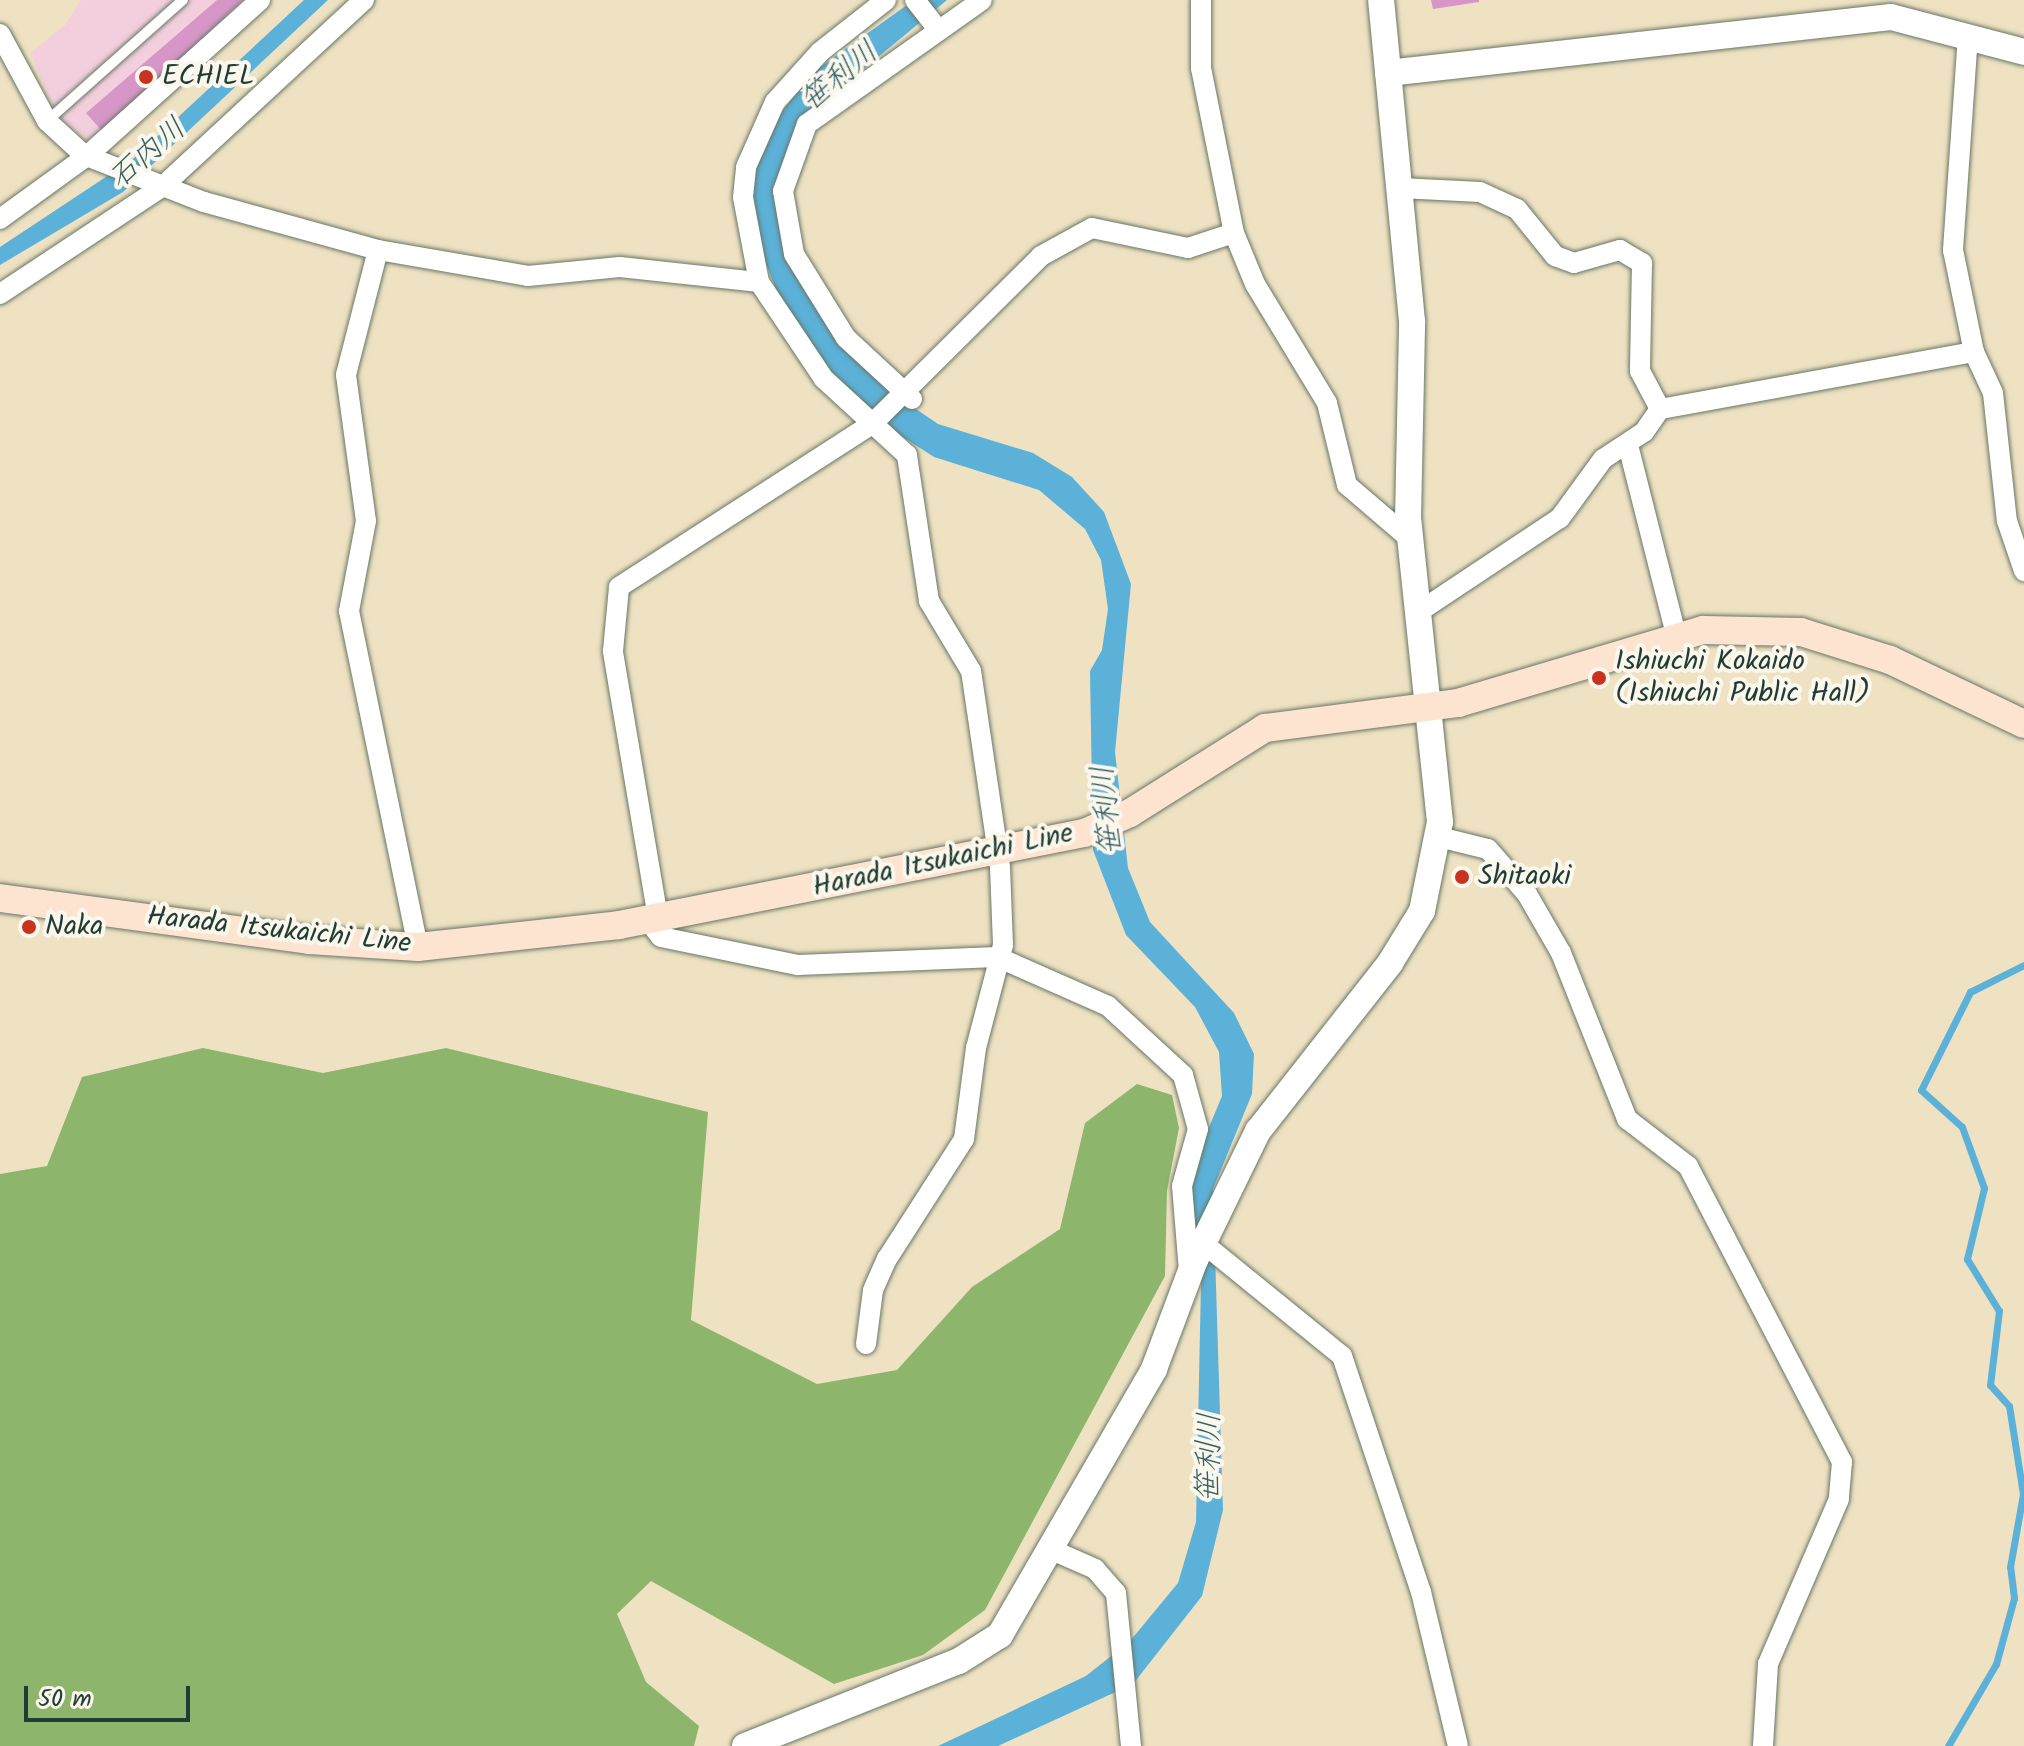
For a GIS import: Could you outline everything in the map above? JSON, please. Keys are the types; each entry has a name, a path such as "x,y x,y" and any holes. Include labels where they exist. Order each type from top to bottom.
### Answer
{"main road":[{"name":"Harada Itsukaichi Line","path":"0,898 309,940 418,947 653,919 997,853 1091,830 1122,817 1265,728 1429,709 1703,630 1801,632 1890,660 2024,724"}],"street":[{"path":"0,219 88,157 260,0"},
{"path":"0,294 158,185 364,0"},
{"path":"866,1344 873,1290 887,1259 964,1139 997,957 1003,945 997,853 971,671 929,601 907,455 824,379 759,282 743,197 764,120 820,52 886,0"},
{"path":"915,0 936,26"},
{"path":"906,397 846,338 794,254 783,191 807,124 936,26 982,0"},
{"path":"1201,0 1201,68 1234,233 1255,284 1327,403 1347,485 1410,539"},
{"path":"745,1746 959,1661 1000,1635 1052,1550 1154,1369 1196,1261 1276,1102 1408,938 1432,882 1439,837 1420,611 1410,539 1412,321 1381,0"},
{"path":"1388,73 1891,17 2024,52"},
{"path":"0,34 47,121 88,157 158,185 378,250 528,276 620,267 759,282"},
{"path":"1968,35 1953,250 1974,352 1993,393 2007,521 2024,571"},
{"path":"1400,188 1480,192 1517,209 1555,256 1574,263 1620,250 1642,263 1640,371 1660,409"},
{"path":"1196,1261 1182,1186 1198,1129 1183,1075 1108,1006 997,957 798,965 661,937 653,919 613,651 619,587 873,423 906,397 1041,256 1092,228 1188,248 1234,233"},
{"path":"378,250 346,375 366,521 349,611 418,947"},
{"path":"1420,611 1560,518 1603,459 1628,445 1660,409 1974,352"},
{"path":"1628,445 1677,638"},
{"path":"1439,837 1488,849 1527,894 1561,953 1627,1119 1688,1166 1842,1462 1839,1499 1768,1664 1763,1746"},
{"path":"1196,1261 1227,1264 1321,1332 1342,1356 1421,1592 1458,1746"},
{"path":"1052,1550 1095,1569 1116,1593 1121,1640 1121,1693 1131,1746"}],"lane":[{"path":"47,121 183,0"}],"shaded area":[{"path":"81,0 253,0 90,142 58,116 30,53 65,25"}],"green space":[{"path":"203,1048 323,1073 446,1048 708,1112 691,1320 817,1384 897,1370 972,1287 1060,1229 1085,1123 1137,1084 1172,1095 1179,1128 1167,1191 1165,1276 985,1610 923,1655 834,1684 651,1581 617,1614 646,1682 699,1726 694,1746 0,1746 0,1174 47,1166 82,1077"}],"water":[{"name":"石内川","path":"304,0 328,0 123,192 0,265 0,247 133,159"},
{"name":"笹利川","path":"914,0 947,0 819,106 779,223 891,392 938,424 1033,453 1072,477 1104,512 1131,584 1115,752 1128,868 1150,922 1234,1013 1254,1054 1252,1094 1213,1189 1223,1510 1202,1596 1133,1684 998,1746 938,1746 1086,1676 1130,1641 1178,1583 1196,1522 1201,1283 1190,1173 1222,1096 1219,1052 1195,1007 1126,935 1093,850 1090,671 1102,650 1108,609 1101,560 1085,529 1039,490 934,457 889,428 828,370 780,299 756,239 752,180 771,126 812,73"}],"building":[{"name":"ECHIEL","path":"217,0 243,0 103,132 86,113"},
{"path":"1431,0 1479,0 1479,2 1433,9"}],"waterway":[{"path":"1948,1746 1996,1664 2014,1598 2010,1567 2023,1494 2009,1406 1990,1385 1999,1311 1967,1259 1984,1188 1962,1127 1921,1090 1970,992 2024,965"}],"place":[{"name":"ECHIEL","path":"146,77"},
{"name":"Ishiuchi Kokaido (Ishiuchi Public Hall)","path":"1599,678"},
{"name":"Shitaoki","path":"1462,877"},
{"name":"Naka","path":"29,927"}]}
